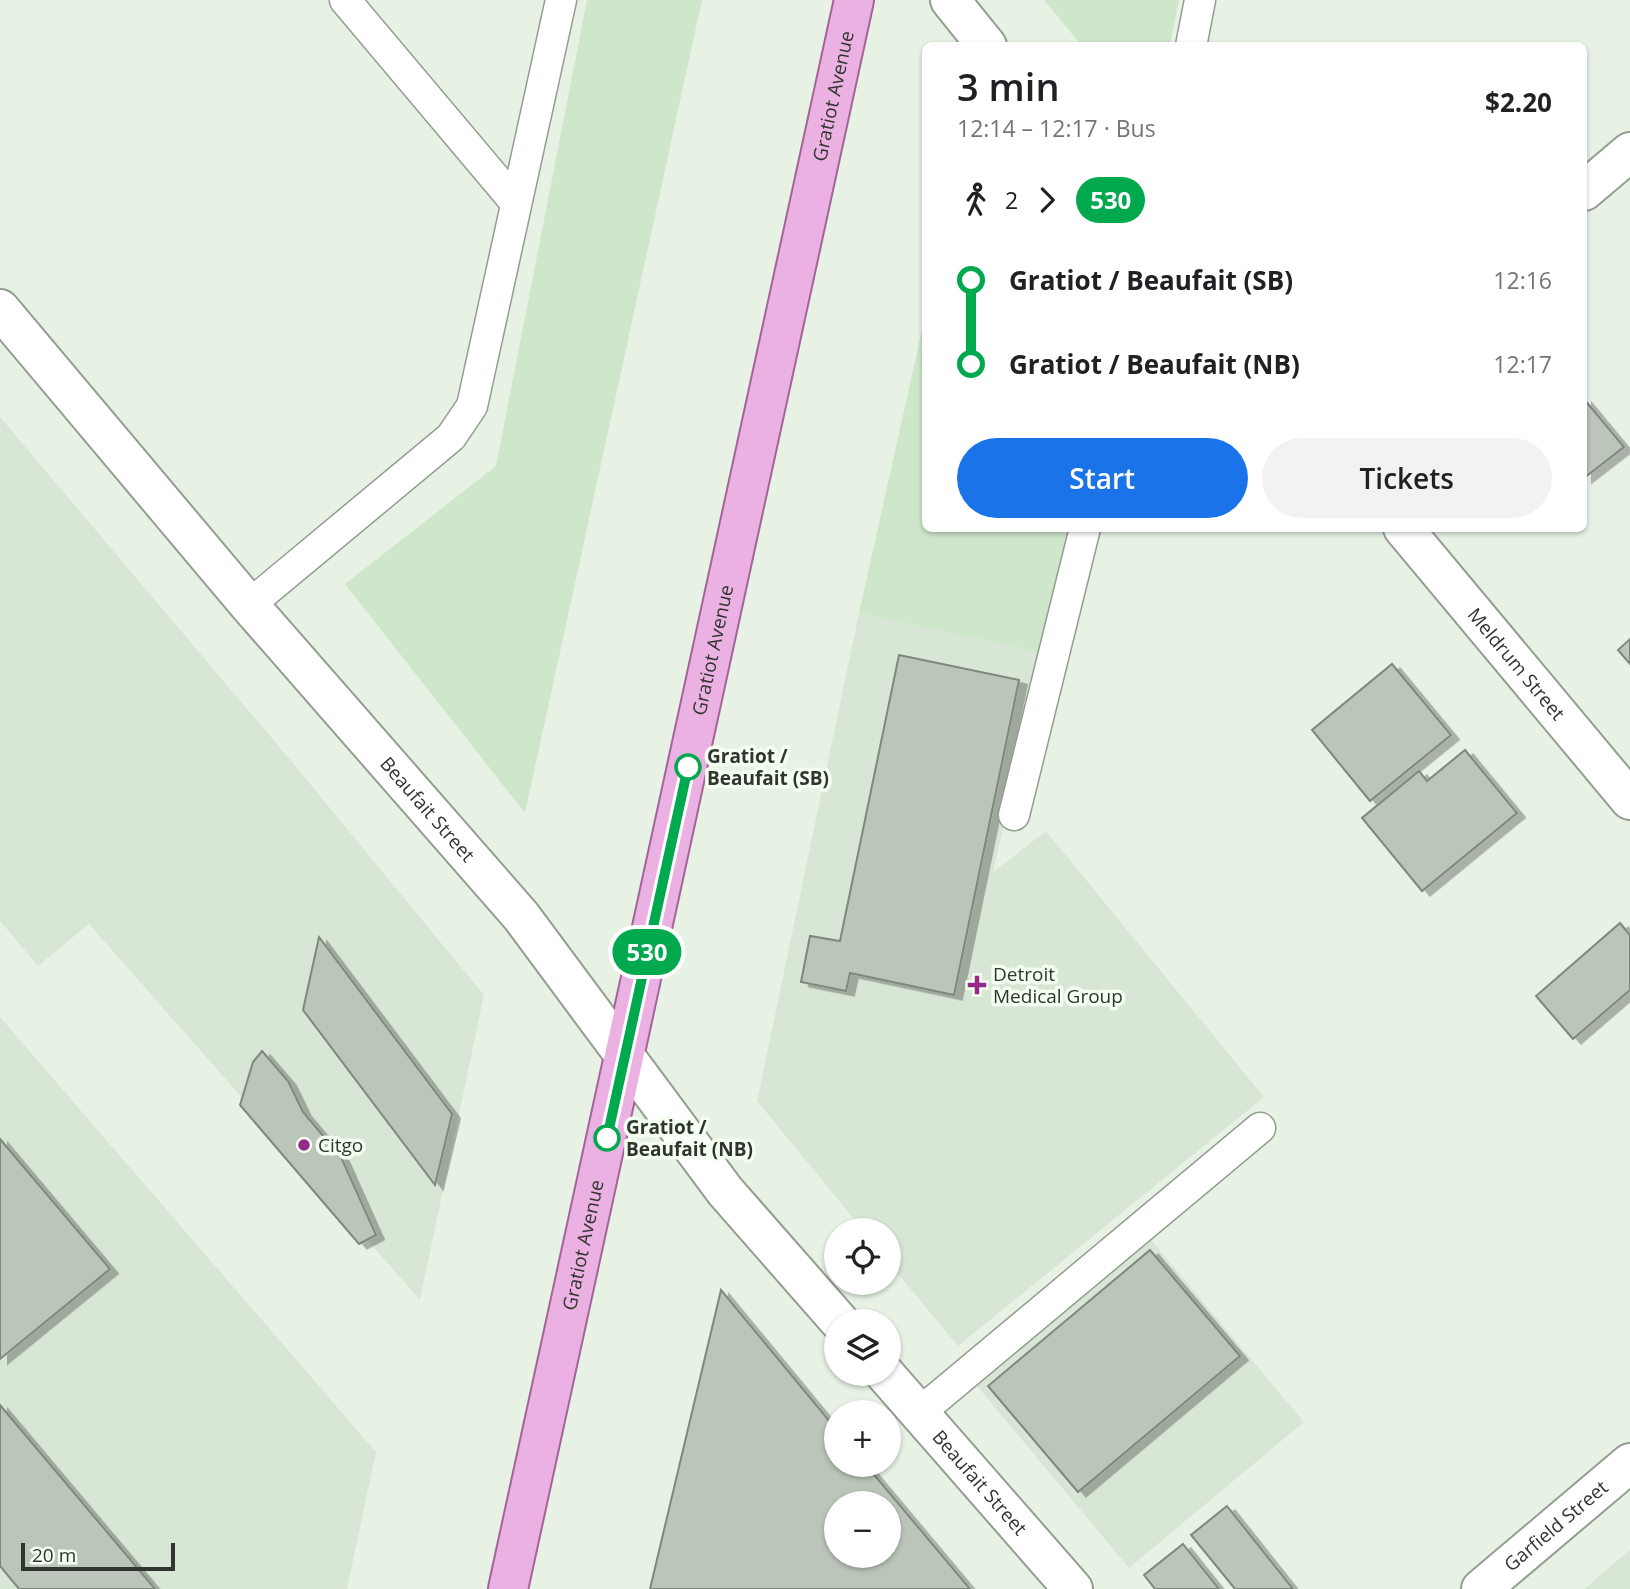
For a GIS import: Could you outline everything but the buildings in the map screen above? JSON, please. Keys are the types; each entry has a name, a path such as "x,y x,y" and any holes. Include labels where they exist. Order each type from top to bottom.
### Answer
{"main road":[{"name":"Gratiot Avenue","path":"508,1589 854,0"}],"street":[{"path":"950,0 984,42"},
{"path":"1587,188 1630,152"},
{"name":"Beaufait Street","path":"0,309 249,605 520,916 724,1191 828,1309"},
{"name":"Meldrum Street","path":"1406,532 1630,800"},
{"name":"Beaufait Street","path":"895,1386 1073,1589"},
{"name":"Garfield Street","path":"1481,1589 1630,1464"}],"lane":[{"path":"345,0 516,203"},
{"path":"249,605 451,437 472,407 561,0"},
{"path":"1192,42 1200,0"},
{"path":"1014,815 1084,532"},
{"path":"919,1413 1261,1128"}],"shaded area":[{"path":"587,0 702,0 525,813 345,584 496,466"},
{"path":"1044,0 1179,0 1171,42 1079,42"},
{"path":"922,330 922,532 1070,532 1043,653 859,613"},
{"path":"0,417 287,756 484,995 420,1300 89,924 38,966 0,921"},
{"name":"Detroit Medical Group","path":"859,613 1043,653 993,872 1046,831 1264,1097 958,1346 901,1277 901,1218 853,1218 757,1101"},
{"path":"0,1017 376,1452 347,1589 0,1589"},
{"path":"1147,1235 1304,1422 1129,1568 972,1380"},
{"path":"1630,1550 1630,1589 1584,1589"}],"bus line":[{"name":"530","path":"607,1138 688,767"}],"place":[{"name":"Gratiot / Beaufait (SB)","path":"688,767"},
{"name":"Detroit Medical Group","path":"977,985"},
{"name":"Gratiot / Beaufait (NB)","path":"607,1138"},
{"name":"Citgo","path":"304,1145"}]}
